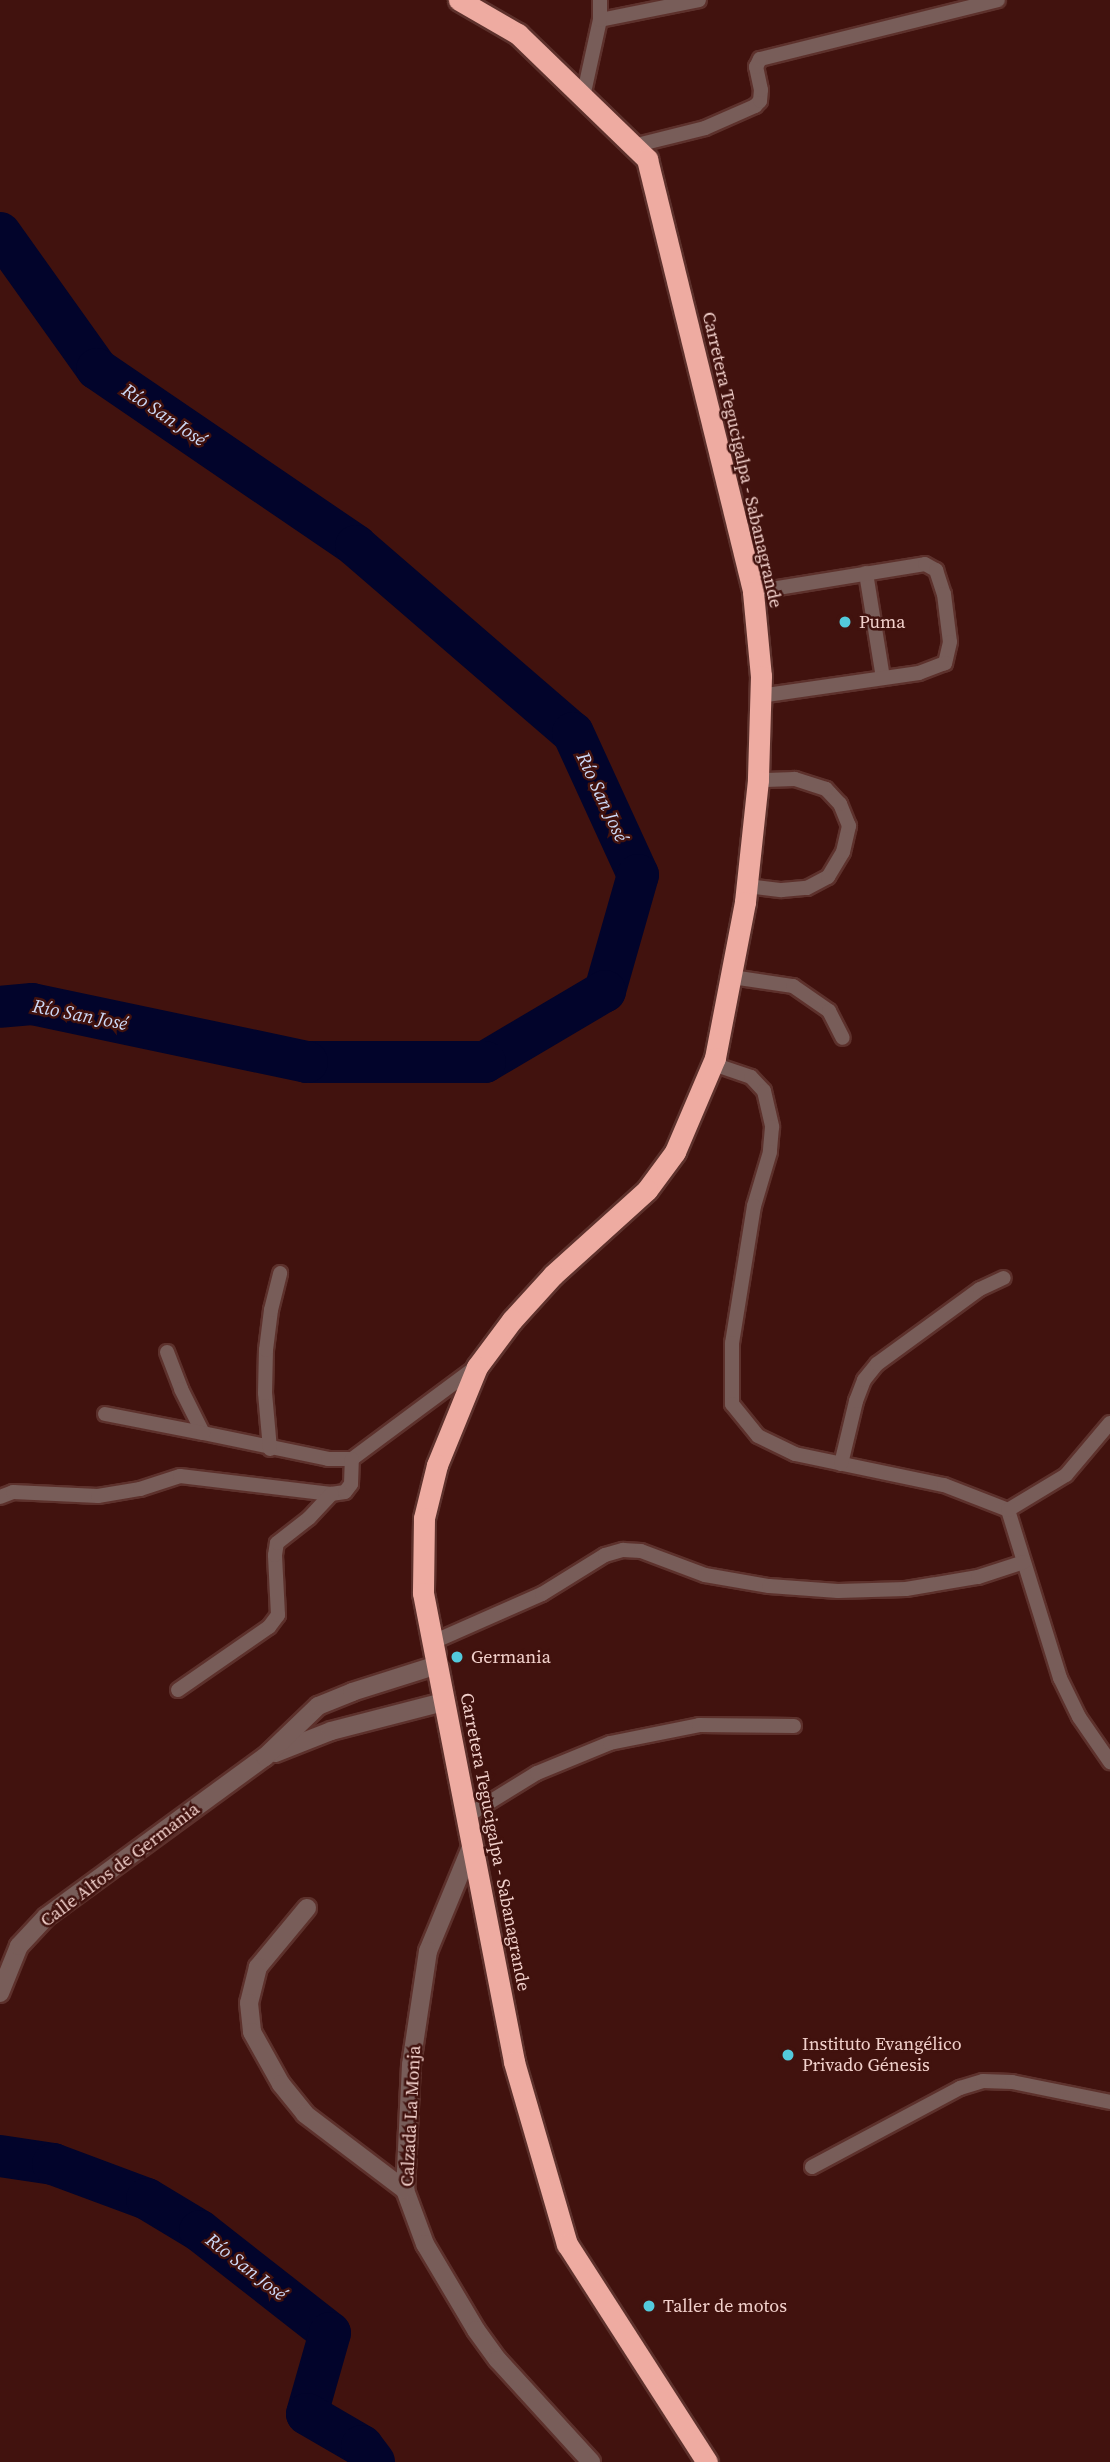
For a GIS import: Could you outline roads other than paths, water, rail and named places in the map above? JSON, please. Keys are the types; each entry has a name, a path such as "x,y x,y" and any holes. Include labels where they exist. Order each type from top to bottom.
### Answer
{"highway":[{"name":"Carretera Tegucigalpa - Sabanagrande","path":"458,0 518,34 647,159 753,592 760,696 758,780 747,886 732,977 713,1064 675,1152 647,1189 553,1275 512,1320 477,1367 438,1465 424,1518 423,1593 443,1702 514,2062 567,2244 707,2462"}],"street":[{"name":"Calle Altos de Germania","path":"0,1993 19,1946 46,1917 265,1757 318,1706 352,1692 437,1665"},
{"name":"Calle Altos de Germania","path":"265,1757 331,1731 443,1702"},
{"name":"Calzada La Monja","path":"472,1845 428,1951 411,2065 405,2190 425,2244 470,2321 498,2360 591,2462"},
{"path":"307,1908 258,1967 249,2003 253,2032 281,2084 304,2114 405,2190"}],"lane":[{"path":"583,97 600,20 600,0"},
{"path":"600,20 699,0"},
{"path":"633,146 705,128 755,106 760,101 761,90 756,66 760,59 998,0"},
{"path":"753,592 925,564 936,570 944,594 950,642 945,663 919,673 760,696"},
{"path":"866,573 883,678"},
{"path":"747,886 782,890 807,888 828,877 843,852 849,826 840,804 826,789 795,779 758,780"},
{"path":"732,977 793,986 829,1011 843,1038"},
{"path":"713,1064 751,1077 764,1091 772,1126 770,1152 754,1206 732,1343 732,1404 758,1436 795,1454 944,1485 1008,1510"},
{"path":"270,1449 265,1393 266,1350 271,1310 280,1273"},
{"path":"841,1464 856,1401 864,1380 877,1364 980,1289 1004,1279"},
{"path":"167,1352 181,1389 203,1433"},
{"path":"105,1414 270,1449 328,1459 352,1460 477,1367"},
{"path":"1008,1510 1066,1475 1110,1423"},
{"path":"0,1497 13,1492 98,1496 140,1489 180,1476 331,1494 345,1492 351,1484 352,1460"},
{"path":"178,1690 269,1627 278,1615 275,1555 277,1543 309,1518 331,1494"},
{"path":"1008,1510 1060,1678 1079,1717 1110,1762"},
{"path":"433,1642 542,1594 606,1555 623,1550 641,1551 705,1575 769,1586 838,1591 906,1589 978,1577 1024,1562"},
{"path":"467,1816 537,1773 610,1742 699,1725 793,1726"},
{"path":"812,2167 960,2088 984,2081 1013,2082 1110,2102"}],"waterway":[{"name":"Río San José","path":"0,233 97,369 356,546 573,733 638,875 605,991 485,1062 307,1062 32,1004 0,1007"},
{"name":"Río San José","path":"0,2156 53,2164 147,2199 200,2231 330,2333 307,2414 362,2446 374,2462"}],"place":[{"name":"Puma","path":"845,622"},
{"name":"Germania","path":"457,1657"},
{"name":"Instituto Evangélico Privado Génesis","path":"788,2055"},
{"name":"Taller de motos","path":"649,2306"}]}
